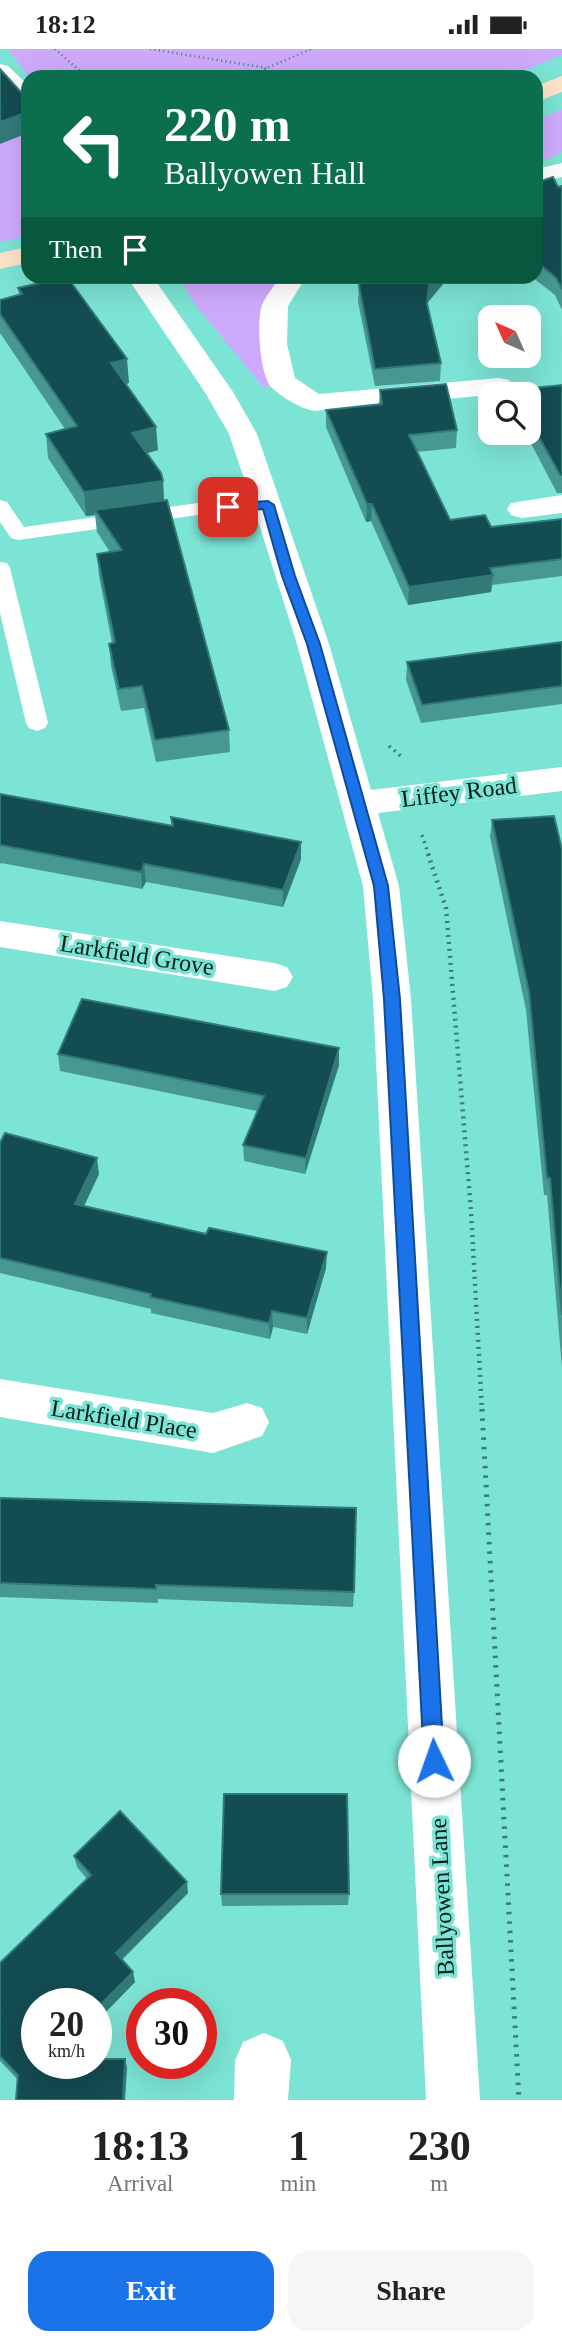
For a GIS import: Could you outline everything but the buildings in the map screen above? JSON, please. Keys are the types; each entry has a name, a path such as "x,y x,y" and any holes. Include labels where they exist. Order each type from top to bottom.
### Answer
{"street":[{"path":"0,71 21,92"},
{"path":"543,92 562,83"},
{"path":"543,174 562,170"},
{"path":"0,261 21,256"},
{"name":"Ballyowen Lane","path":"145,284 219,392 243,434 313,644 381,886 392,999 453,2100"},
{"path":"289,284 275,306 273,344 282,383 314,403 478,388"},
{"path":"522,509 562,505"},
{"name":"Liffey Road","path":"357,804 562,779"},
{"name":"Larkfield Grove","path":"0,934 274,977"},
{"name":"Larkfield Place","path":"0,1398 213,1433 247,1422"}],"lane":[{"path":"0,562 18,534 198,509 268,505"},
{"path":"0,506 18,534"},
{"path":"0,568 37,723"}],"path":[{"path":"55,49 79,70"},
{"path":"150,49 267,68"},
{"path":"264,70 312,49"},
{"path":"419,825 446,908 470,1197 519,2100"}],"shaded area":[{"path":"8,49 562,49 562,55 526,70 24,70"},
{"path":"0,91 21,127 21,236 0,242"},
{"path":"562,109 562,151 543,161 543,117"},
{"path":"275,284 263,305 272,385 264,388 197,307 183,285"}],"route":[{"path":"228,507 268,505 313,644 381,886 392,999 434,1761"}]}
